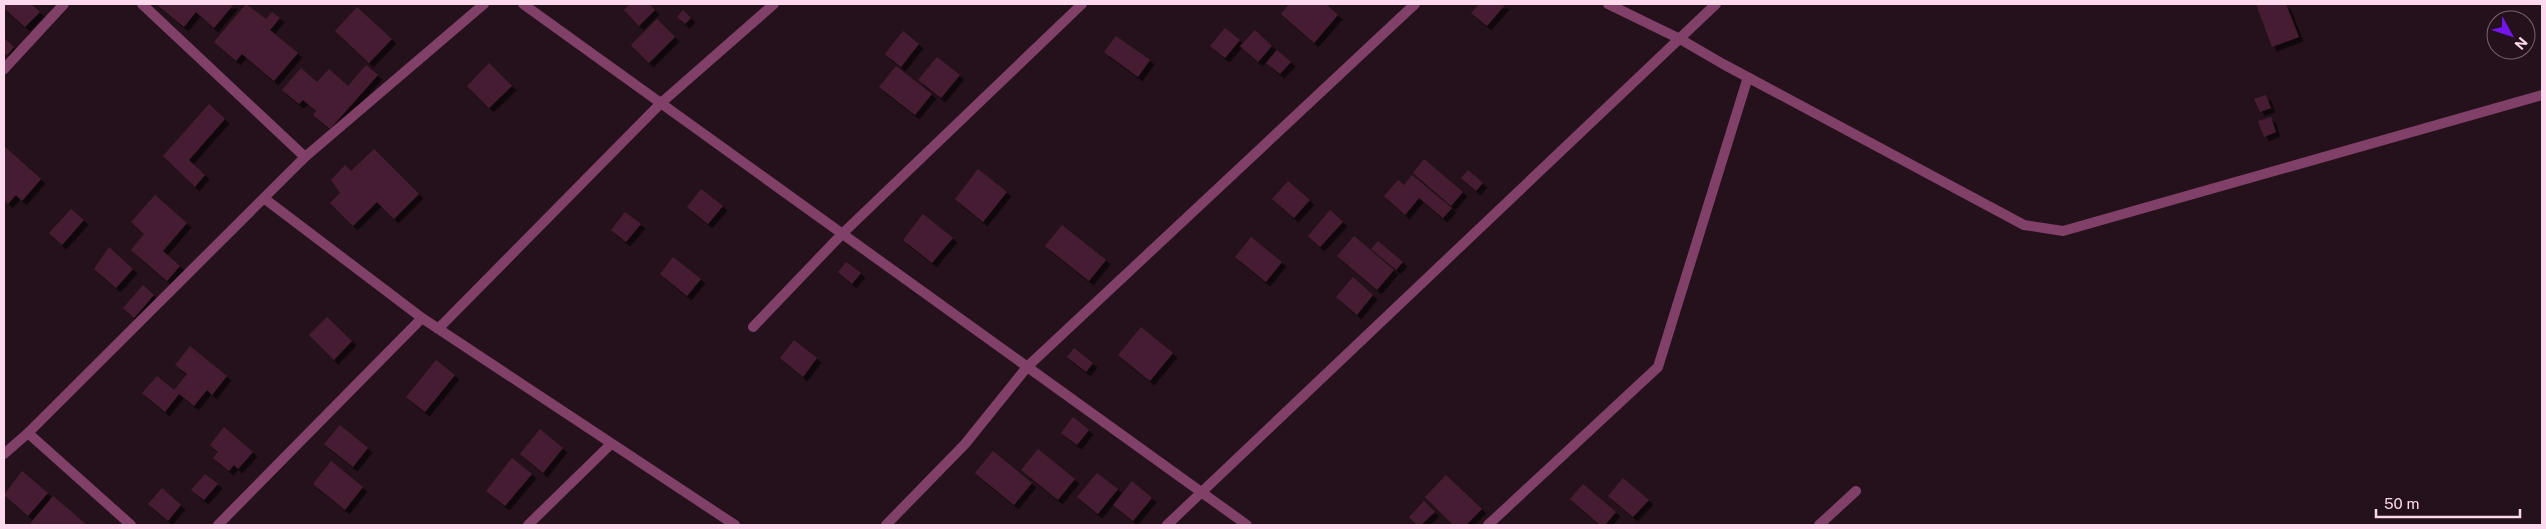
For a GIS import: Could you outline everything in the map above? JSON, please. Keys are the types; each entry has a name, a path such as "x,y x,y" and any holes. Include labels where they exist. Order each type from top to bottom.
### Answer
{"street":[{"path":"4,68 64,4"},
{"path":"142,4 305,157"},
{"path":"4,454 28,433 265,199 305,157 484,4"},
{"path":"523,4 1247,525"},
{"path":"438,328 661,104 774,4"},
{"path":"753,327 842,234 1082,4"},
{"path":"886,525 965,444 1027,367 1415,4"},
{"path":"1608,4 1680,39 2024,225 2063,231 2542,95"},
{"path":"1167,525 1716,4"},
{"path":"1488,525 1658,367 1748,77"},
{"path":"265,199 422,318 735,525"},
{"path":"218,525 422,318"},
{"path":"28,433 131,525"},
{"path":"528,525 611,444"},
{"path":"1819,525 1856,491"}],"building":[{"path":"4,4 31,4 40,12 25,27 4,8"},
{"path":"156,4 234,4 214,28 196,12 184,27"},
{"path":"246,4 266,19 272,12 280,18 270,30 298,53 274,81 242,54 236,61 214,42"},
{"path":"630,4 649,4 655,10 639,26 624,10"},
{"path":"1289,4 1326,4 1338,15 1314,43 1281,14"},
{"path":"1479,4 1505,5 1487,26 1471,13"},
{"path":"2256,4 2286,4 2299,37 2272,47"},
{"path":"357,7 392,39 369,63 335,31"},
{"path":"683,10 691,18 685,24 677,17"},
{"path":"657,19 675,37 649,63 631,45"},
{"path":"1225,28 1240,40 1225,58 1210,46"},
{"path":"1255,30 1272,46 1258,62 1240,46"},
{"path":"903,31 919,44 901,67 885,54"},
{"path":"1116,36 1150,60 1138,77 1104,52"},
{"path":"4,38 14,47 7,55 4,53"},
{"path":"1277,50 1291,62 1280,74 1266,63"},
{"path":"937,57 960,75 941,98 918,80"},
{"path":"489,63 512,86 489,108 467,86"},
{"path":"366,65 378,75 330,129 313,115 316,111 303,100 299,104 282,90 301,68 317,82 329,69 348,86"},
{"path":"896,66 932,94 915,115 879,87"},
{"path":"2266,95 2271,108 2260,112 2254,99"},
{"path":"209,104 225,119 189,160 205,175 195,187 163,156"},
{"path":"2271,117 2276,132 2264,137 2258,121"},
{"path":"4,146 41,179 22,201 16,195 8,204 4,199"},
{"path":"374,149 419,194 394,219 377,202 353,226 330,203 340,193 331,180 345,165 351,171"},
{"path":"1424,159 1463,192 1451,206 1413,173"},
{"path":"978,169 1007,192 983,222 955,199"},
{"path":"1468,170 1483,183 1476,191 1461,178"},
{"path":"1412,175 1452,208 1443,218 1419,198 1405,215 1384,196 1398,180 1404,185"},
{"path":"1288,181 1310,200 1294,218 1272,199"},
{"path":"701,189 723,206 708,224 687,207"},
{"path":"155,195 187,223 163,251 180,266 167,281 131,250 144,234 131,222"},
{"path":"71,209 84,220 62,245 49,233"},
{"path":"1330,210 1343,222 1320,247 1308,236"},
{"path":"625,212 641,224 626,242 611,230"},
{"path":"923,214 953,238 932,263 903,240"},
{"path":"1062,225 1106,260 1089,281 1045,246"},
{"path":"1354,236 1394,270 1377,290 1337,256"},
{"path":"1251,237 1282,262 1266,282 1235,257"},
{"path":"1378,241 1403,262 1396,270 1371,249"},
{"path":"109,247 133,269 116,288 94,269"},
{"path":"673,257 701,279 687,296 660,274"},
{"path":"846,262 861,273 852,284 838,272"},
{"path":"1353,277 1373,295 1357,315 1336,297"},
{"path":"143,285 154,295 134,318 123,308"},
{"path":"327,317 352,341 334,360 309,335"},
{"path":"1141,327 1173,353 1150,381 1118,355"},
{"path":"794,340 817,358 803,377 780,358"},
{"path":"190,346 227,376 212,395 207,390 194,406 179,394 165,412 142,393 157,376 174,390 187,374 175,365"},
{"path":"1074,348 1093,363 1086,372 1067,357"},
{"path":"436,360 455,375 425,412 406,397"},
{"path":"1073,417 1089,430 1077,445 1061,433"},
{"path":"340,425 368,448 353,467 324,444"},
{"path":"224,427 253,452 238,469 234,465 229,471 213,458 218,452 210,445"},
{"path":"540,429 563,448 543,473 520,454"},
{"path":"1038,449 1075,479 1058,500 1021,470"},
{"path":"993,451 1032,483 1014,505 975,473"},
{"path":"512,458 532,474 505,506 486,491"},
{"path":"331,461 363,487 345,510 313,484"},
{"path":"22,471 48,493 28,516 4,495"},
{"path":"1097,473 1118,489 1098,514 1077,497"},
{"path":"205,474 218,484 204,500 191,490"},
{"path":"1446,475 1482,509 1466,525 1453,525 1425,497"},
{"path":"1623,478 1649,500 1633,517 1608,496"},
{"path":"1132,481 1152,498 1133,521 1113,505"},
{"path":"1583,484 1616,512 1605,525 1600,525 1570,499"},
{"path":"162,488 181,505 168,521 148,504"},
{"path":"53,496 87,525 29,525"},
{"path":"1424,501 1435,512 1421,525 1417,525 1409,517"}]}
